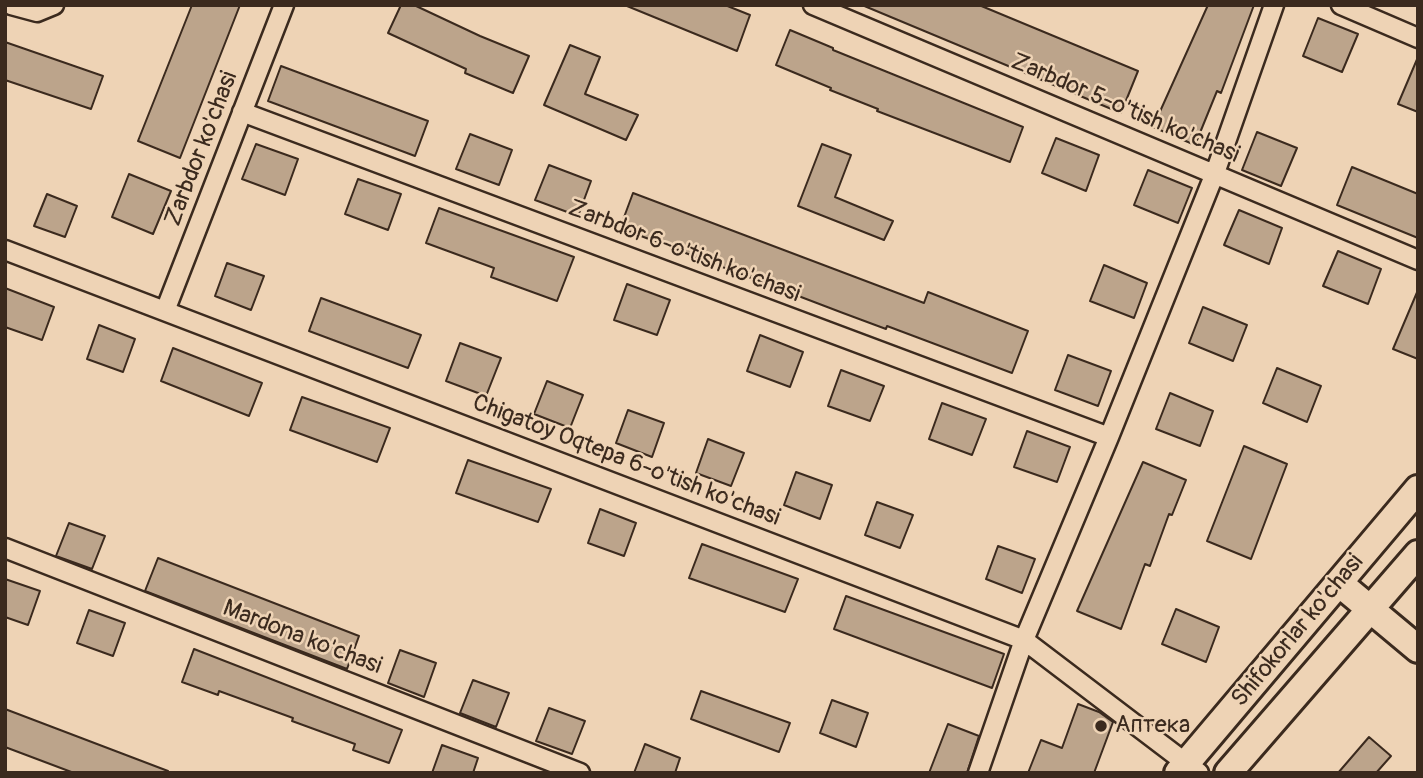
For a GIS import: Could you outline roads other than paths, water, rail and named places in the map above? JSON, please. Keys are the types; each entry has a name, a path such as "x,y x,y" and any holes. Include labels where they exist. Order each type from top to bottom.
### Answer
{"main road":[{"name":"Shifokorlar ko'chasi","path":"1187,770 1418,489"},
{"path":"1375,539 1414,567"},
{"name":"Shifokorlar ko'chasi","path":"1228,773 1371,611 1414,567"},
{"path":"1339,583 1418,649"}],"street":[{"path":"11,5 30,12 43,11 54,5"},
{"name":"Zarbdor ko'chasi","path":"165,311 284,5"},
{"name":"Zarbdor 5-o'tish ko'chasi","path":"813,5 1418,260"},
{"path":"978,773 1024,640 1215,173 1274,5"},
{"path":"1341,5 1418,38"},
{"name":"Zarbdor 6-o'tish ko'chasi","path":"242,112 1109,437"},
{"name":"Chigatoy Oqtepa 6-o'tish ko'chasi","path":"5,250 1024,640 1167,747 1187,770"},
{"name":"Mardona ko'chasi","path":"5,548 580,773"}],"place":[{"name":"Аптека","path":"1101,726"}]}
